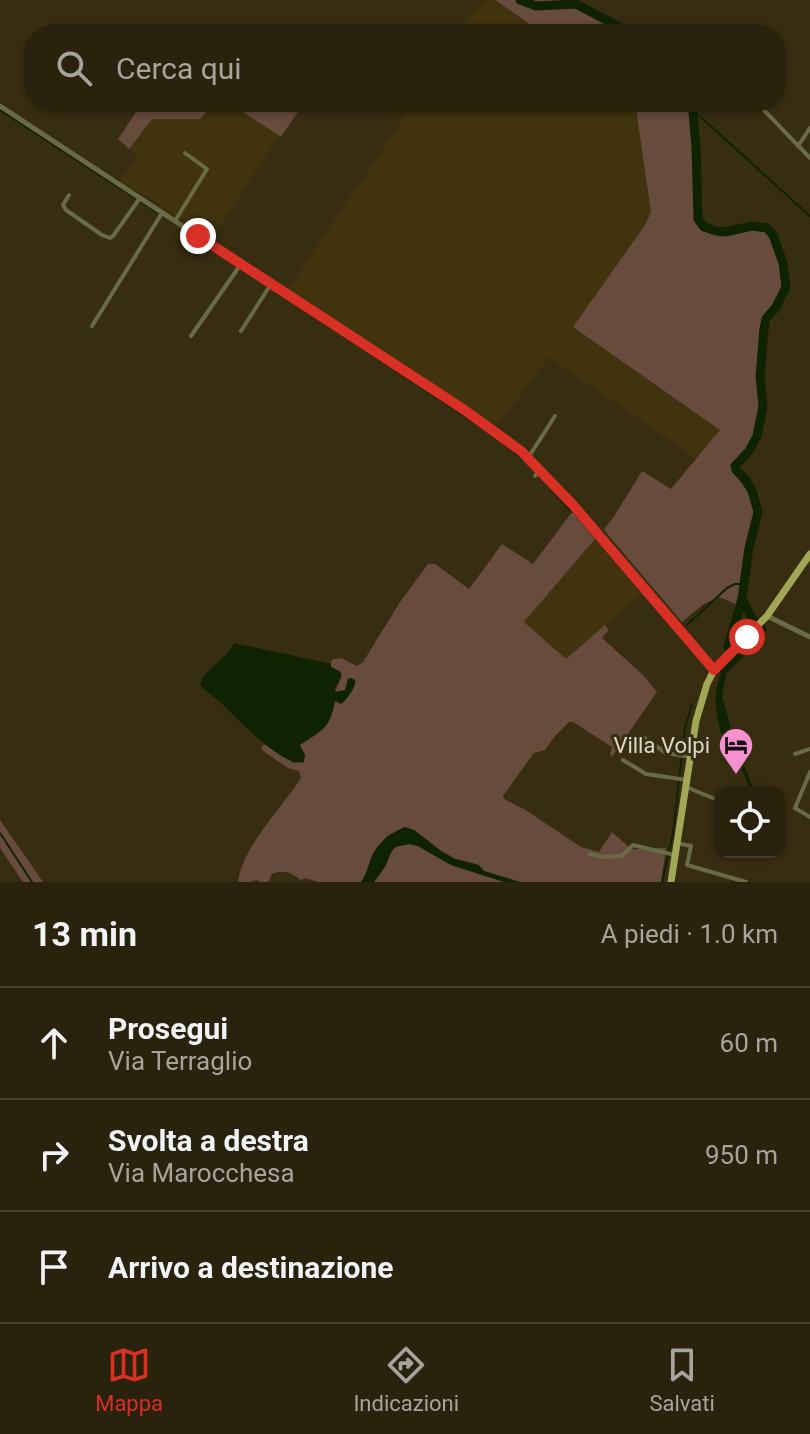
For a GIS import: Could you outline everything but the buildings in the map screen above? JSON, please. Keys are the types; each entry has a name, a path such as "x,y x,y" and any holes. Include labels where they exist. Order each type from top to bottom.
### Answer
{"main road":[{"path":"671,882 670,853 680,843 685,756 714,670 767,616 810,554"}],"street":[{"path":"0,106 484,423 541,470 714,670"},
{"path":"766,112 810,158"},
{"path":"798,146 810,128"},
{"path":"175,221 207,169 185,153"},
{"path":"69,195 63,205 66,210 110,238 138,199"},
{"path":"92,326 162,213"},
{"path":"191,336 241,264"},
{"path":"241,331 271,284"},
{"path":"528,458 555,416"},
{"path":"535,476 541,470"},
{"path":"767,616 810,637"},
{"path":"643,737 666,753 685,756"},
{"path":"795,754 810,749"},
{"path":"623,760 646,774 683,781 714,798"},
{"path":"810,772 795,808 810,817"},
{"path":"680,843 691,846 687,865 730,880 746,882"},
{"path":"590,854 622,856 633,845 670,853"}],"shaded area":[{"path":"486,0 494,0 529,24 464,24"},
{"path":"495,0 575,0 622,24 529,24"},
{"path":"136,112 206,112 200,119 152,119 129,149 118,139"},
{"path":"145,112 294,112 212,239 120,180 137,157 130,149"},
{"path":"243,112 297,112 281,137"},
{"path":"408,112 636,112 651,212 573,327 720,430 697,459 549,357 496,428 287,290"},
{"path":"636,112 696,112 701,217 713,228 769,227 778,238 787,266 788,289 767,333 757,428 750,444 732,464 754,509 736,612 725,646 736,604 719,597 704,604 682,622 604,530 642,471 671,489 720,430 573,327 651,212"},
{"path":"572,512 595,539 524,622 566,659 605,625 609,630 602,638 657,692 612,757 612,747 569,722 545,750 534,753 503,796 581,847 599,852 612,832 631,849 666,848 661,882 520,882 455,859 405,827 387,836 372,857 361,882 301,880 280,872 272,874 268,882 238,882 247,855 301,778 299,771 288,768 261,747 268,745 293,763 304,762 300,745 324,728 331,717 335,700 344,702 356,683 342,692 335,692 342,676 331,667 333,659 341,658 357,666 363,662 428,564 435,564 469,589 502,544 533,564"},
{"path":"595,539 642,594 566,659 524,622"},
{"path":"234,643 331,664 341,672 335,692 345,690 348,679 355,680 353,690 346,699 341,704 335,701 324,728 300,745 305,755 304,762 295,762 272,749 200,684"},
{"path":"731,659 722,696 737,750 752,786 748,786 744,774 729,754 720,730 716,692 723,669"},
{"path":"0,820 43,882 23,882 0,848"},
{"path":"405,827 455,859 520,882 504,882 451,865 410,844 392,850 374,882 361,882 377,847 389,835"},
{"path":"410,844 451,865 504,882 374,882 394,849"}],"waterway":[{"path":"520,0 536,6 576,4 614,24"},
{"path":"0,110 158,213"},
{"path":"693,112 698,219 704,227 716,231 752,226 767,228 773,235 783,263 786,287 766,319 764,329 760,376 763,406 757,436 749,451 735,466 752,491 758,512 742,599 728,647"},
{"path":"695,112 810,216"},
{"path":"278,293 501,440 527,463"},
{"path":"540,476 572,512"},
{"path":"687,625 727,588 743,584"},
{"path":"724,669 762,629 753,620 742,599"},
{"path":"662,882 673,833 685,728 692,704"},
{"path":"0,833 32,882"}],"place":[{"name":"Villa Volpi","path":"736,776"}],"route":[{"path":"198,236 505,437 573,505 714,670 747,637"}]}
